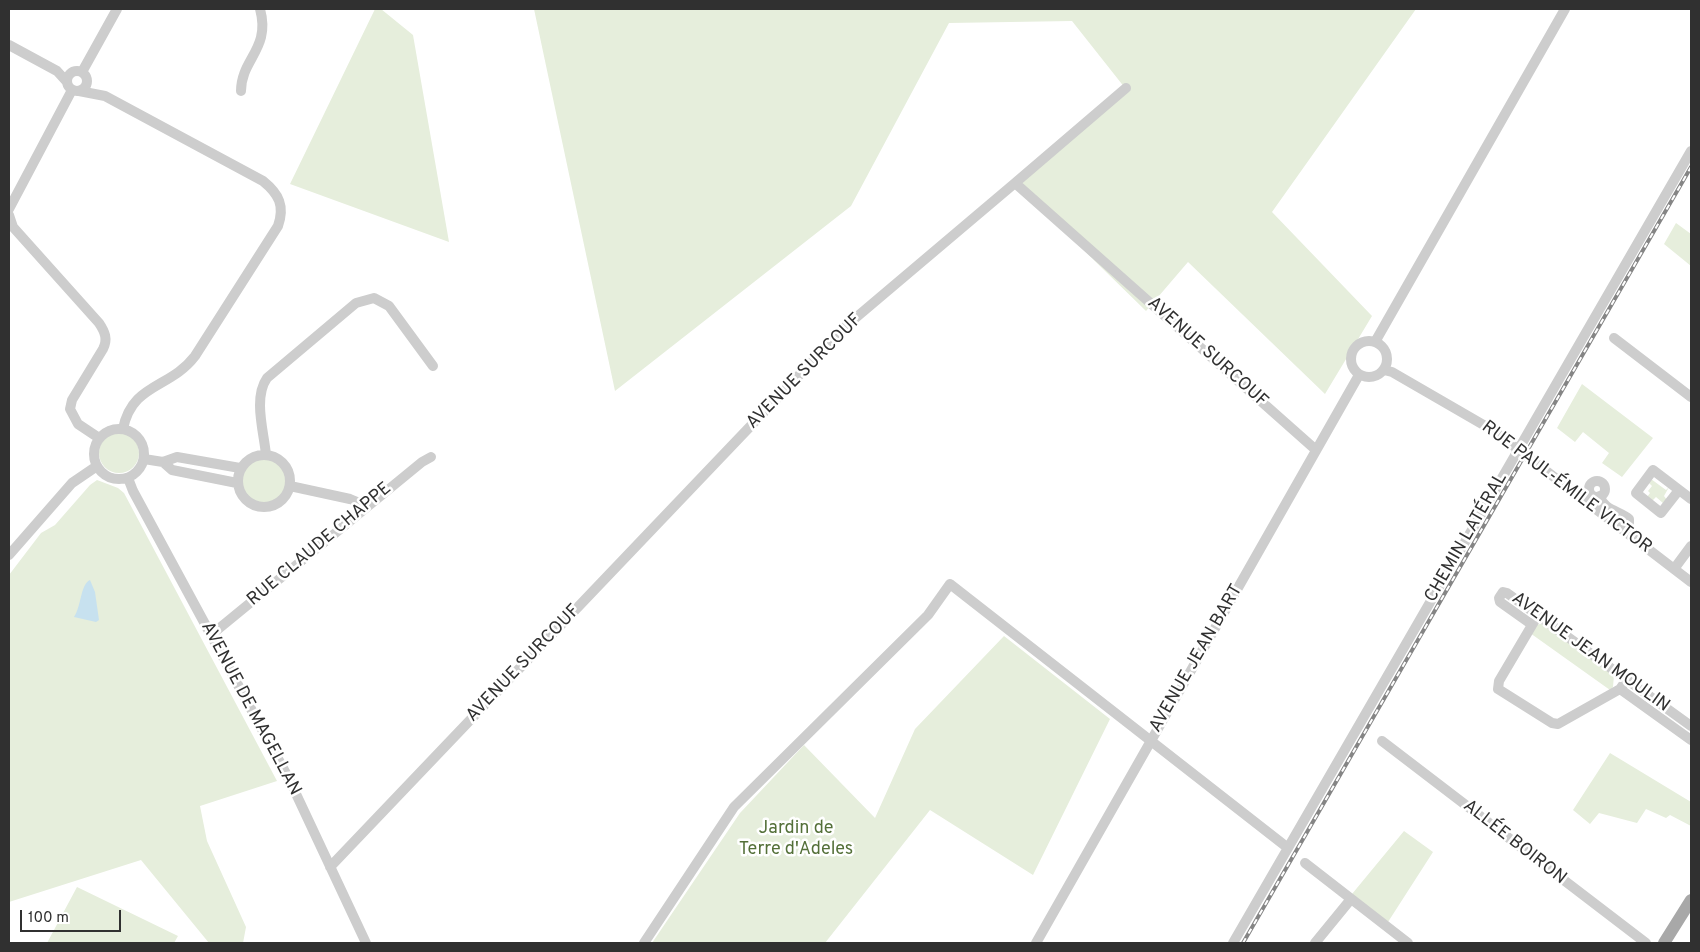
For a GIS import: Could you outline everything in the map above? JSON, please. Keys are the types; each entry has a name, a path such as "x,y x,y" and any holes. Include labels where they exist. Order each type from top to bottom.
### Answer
{"main road":[{"path":"1664,943 1691,900"}],"street":[{"path":"73,88 85,88 81,74 117,9"},
{"path":"241,91 242,78 260,43 260,9"},
{"path":"1375,342 1565,9"},
{"path":"9,45 57,71 73,88 105,96"},
{"path":"57,71 81,74 105,96 263,181 277,194 282,209 278,226 195,356 182,371 133,403 126,416 123,429"},
{"path":"73,88 68,76 81,74"},
{"path":"9,209 73,88"},
{"path":"1015,182 1126,88"},
{"name":"CHEMIN LATÉRAL","path":"1233,943 1691,151"},
{"name":"AVENUE SURCOUF","path":"330,867 846,326 1015,182 1316,450"},
{"path":"9,215 13,227 99,323 104,332 106,343 72,400 70,409 78,424 99,438"},
{"path":"266,455 260,398 263,384 356,303 374,298 381,300 389,306 433,366"},
{"path":"1614,338 1691,397"},
{"path":"1363,342 1380,344 1387,354 1384,370 1370,378 1360,375 1352,366 1351,354 1363,342"},
{"name":"RUE PAUL-ÉMILE VICTOR","path":"1384,370 1392,372 1494,430 1691,582"},
{"name":"AVENUE JEAN BART","path":"1036,943 1360,375"},
{"path":"115,428 123,429 138,436 144,447 144,459 139,470 128,478 116,479 105,475 97,466 94,455 99,438 115,428"},
{"path":"144,459 162,462 177,457 231,468 240,468 254,457 266,455 279,459 287,469 290,486 283,499 272,506 259,507 247,502 240,491 237,483 240,468"},
{"name":"RUE CLAUDE CHAPPE","path":"211,635 367,506 422,462 431,457"},
{"path":"162,462 172,470 237,483"},
{"path":"9,554 72,484 97,466"},
{"name":"AVENUE DE MAGELLAN","path":"128,478 290,781 366,943"},
{"path":"290,486 350,499 367,506"},
{"path":"1679,490 1691,500"},
{"path":"1600,496 1601,502 1629,519 1629,523 1623,530"},
{"path":"1674,569 1691,546"},
{"path":"644,943 734,807 928,615 950,584 1288,848"},
{"name":"AVENUE JEAN MOULIN","path":"1531,624 1500,602 1500,596 1503,592 1538,615 1691,726"},
{"path":"1538,615 1498,681 1498,689 1552,723 1558,724 1620,688 1627,679"},
{"path":"1620,688 1691,740"},
{"name":"ALLÉE BOIRON","path":"1382,741 1646,943"},
{"path":"1305,863 1408,943"},
{"path":"1316,943 1351,899"}],"green space":[{"path":"375,9 381,9 413,35 449,242 290,184"},
{"path":"534,9 1416,9 1272,212 1372,316 1325,394 1188,262 1146,311 1015,183 1125,88 1072,21 949,23 851,206 615,391"},
{"path":"1676,223 1691,234 1691,266 1664,244"},
{"path":"1582,384 1653,438 1622,477 1602,463 1609,453 1583,432 1575,442 1557,428"},
{"path":"123,433 130,436 136,442 139,453 138,461 130,470 123,473 115,473 108,470 100,461 99,449 102,442 111,434"},
{"path":"264,459 276,463 282,469 286,481 282,493 276,499 264,503 252,499 246,493 242,481 246,469 252,463"},
{"path":"1651,479 1666,490 1669,487 1664,496 1667,500 1664,504 1656,497 1652,501 1647,497 1650,493 1648,491 1652,486 1648,482"},
{"path":"97,480 118,488 124,493 277,781 200,806 207,841 246,927 243,943 209,943 141,860 9,902 9,575 41,533 55,525 90,485"},
{"path":"1544,624 1614,675 1613,687 1610,690 1530,633 1536,625"},
{"name":"Jardin de Terre d'Adeles","path":"1004,636 1110,719 1033,875 930,810 825,943 652,943 740,813 804,745 875,818 915,729"},
{"path":"1610,753 1691,802 1691,826 1670,815 1666,818 1646,809 1637,823 1599,813 1590,824 1573,810"},
{"path":"1404,831 1433,852 1388,922 1352,894"},
{"path":"77,887 178,936 174,943 47,943"}],"water":[{"path":"90,580 95,592 99,620 96,622 74,617 84,586"}],"railway":[{"path":"1243,943 1691,167"}]}
